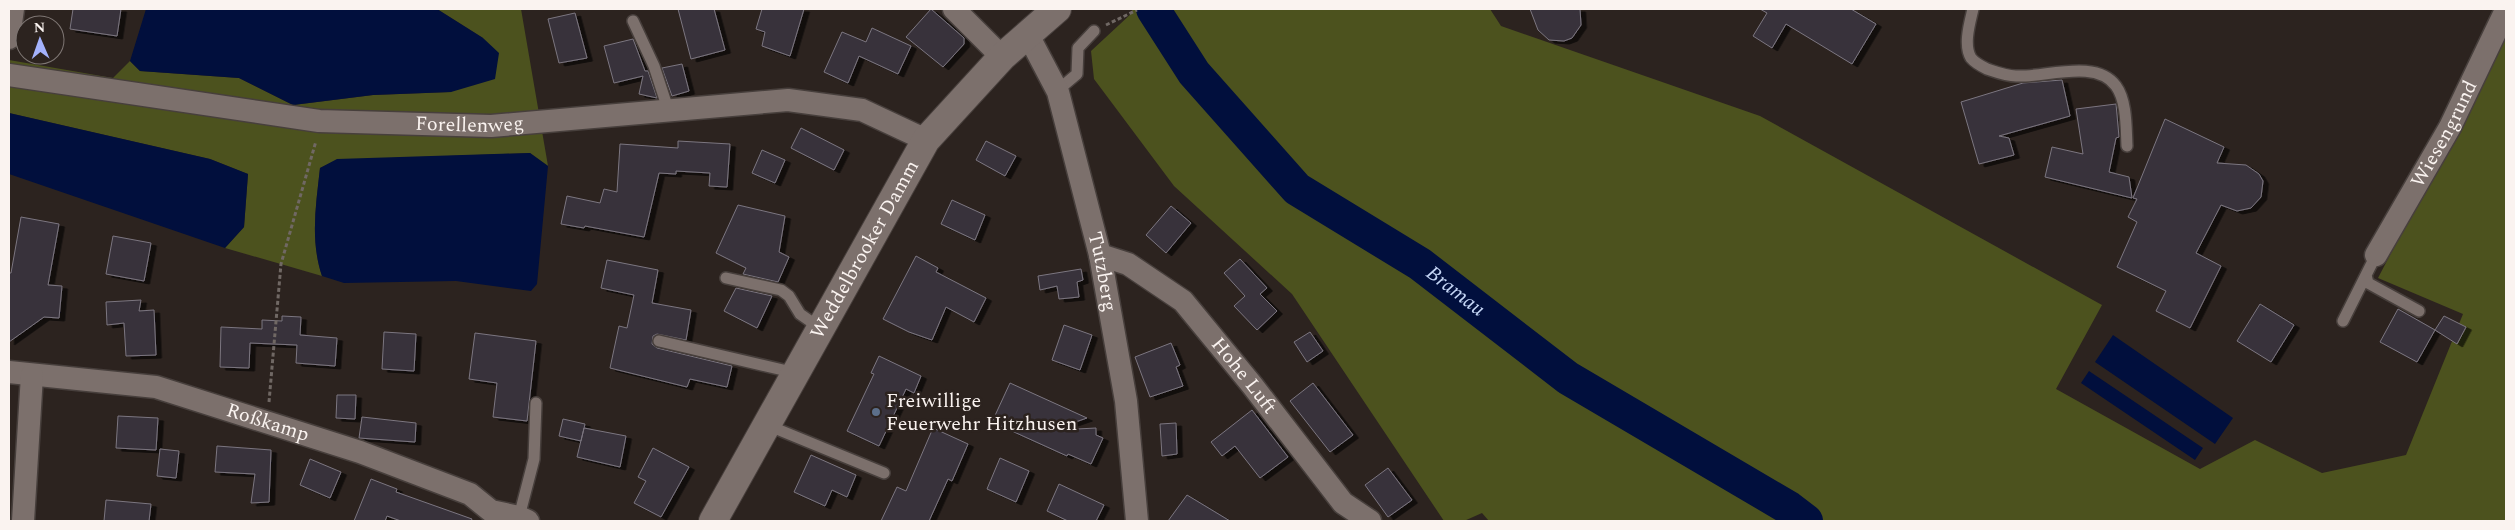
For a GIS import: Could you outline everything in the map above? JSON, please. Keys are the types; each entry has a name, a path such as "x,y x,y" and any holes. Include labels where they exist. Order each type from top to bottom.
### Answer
{"street":[{"path":"9,38 13,9"},
{"path":"954,9 1002,57"},
{"name":"Weddelbrooker Damm","path":"713,521 926,140 1002,57 1027,33 1057,9"},
{"name":"Wiesengrund","path":"2376,255 2450,127 2506,10"},
{"name":"Tutzberg","path":"1027,33 1058,90 1100,255 1126,401 1137,521"},
{"name":"Forellenweg","path":"9,75 319,121 491,126 788,100 862,110 926,140"},
{"name":"Hohe Luft","path":"1100,255 1128,264 1183,301 1252,385 1343,503 1370,521"},
{"name":"Roßkamp","path":"9,372 156,387 268,421 360,452 470,494 489,516 524,519"},
{"path":"23,521 32,375"}],"lane":[{"path":"1973,9 1968,48 1971,58 1979,66 2017,77 2073,72 2105,76 2116,86 2121,99 2126,126 2127,146"},
{"path":"633,21 654,66 668,109"},
{"path":"1058,90 1077,74 1078,48 1094,31"},
{"path":"2344,321 2376,255"},
{"path":"2366,275 2368,283 2419,311"},
{"path":"726,278 782,290 789,296 800,314 820,328"},
{"path":"660,341 796,373"},
{"path":"524,519 534,459 536,403"},
{"path":"767,425 884,473"}],"path":[{"path":"1094,31 1137,10"},
{"path":"268,421 281,264 317,138 319,121"}],"green space":[{"path":"437,9 521,9 548,166 530,153 337,160 320,168 315,236 318,263 322,276 225,248 244,227 248,174 210,159 9,113 9,60 15,61 15,65 38,65 113,78 130,61 140,71 239,78 293,105 373,95 451,92 483,38"},
{"path":"1131,9 1490,9 1501,26 1760,116 2102,305 2056,389 2200,469 2255,440 2322,473 2406,455 2463,314 2378,278 2506,33 2506,521 1489,521 1482,513 1464,521 1444,521 1292,294 1174,186 1094,79 1091,51 1133,12"}],"shaded area":[{"path":"146,9 437,9 483,38 499,53 495,79 451,92 373,95 293,105 239,78 140,71 130,61"},
{"path":"9,113 210,159 248,174 244,227 225,248 9,174"},
{"path":"530,153 548,166 537,284 531,291 456,281 344,283 322,276 318,263 315,236 320,168 337,159"},
{"path":"2113,335 2233,418 2215,444 2095,362"},
{"path":"2089,371 2203,448 2195,460 2081,383"}],"building":[{"path":"73,9 121,9 117,36 70,29"},
{"path":"678,9 714,9 725,50 691,59"},
{"path":"762,9 804,9 790,56 762,46 765,32 756,29"},
{"path":"931,9 964,38 964,44 943,67 906,37"},
{"path":"1530,9 1580,9 1581,25 1572,38 1564,41 1549,40 1538,30"},
{"path":"1760,9 1851,9 1876,24 1852,64 1786,24 1772,48 1753,36 1767,13"},
{"path":"575,13 587,58 559,63 548,19"},
{"path":"872,28 911,46 898,74 859,56 848,83 824,72 842,32 866,42"},
{"path":"633,39 645,71 648,71 657,98 639,94 643,76 614,83 604,46"},
{"path":"682,64 689,91 672,96 662,68"},
{"path":"2062,80 2070,116 1999,136 2009,138 2014,155 1979,164 1961,102 2023,83"},
{"path":"2116,104 2119,137 2116,138 2109,172 2129,177 2132,198 2045,177 2052,147 2083,154 2076,109"},
{"path":"2165,119 2224,147 2217,163 2246,165 2259,174 2263,181 2261,197 2251,208 2237,211 2221,205 2196,253 2221,266 2190,328 2156,311 2166,291 2117,267 2137,222 2128,217 2137,199 2133,198"},
{"path":"801,128 844,150 834,170 791,148"},
{"path":"678,141 730,144 727,187 709,186 710,173 676,171 676,174 659,173 644,237 585,226 584,228 561,224 567,196 600,203 604,189 617,192 620,144 678,148"},
{"path":"986,141 1016,156 1005,176 976,160"},
{"path":"762,150 785,160 775,183 752,173"},
{"path":"952,200 985,215 975,240 941,224"},
{"path":"738,205 785,216 779,252 789,257 778,282 743,274 746,268 716,253"},
{"path":"1171,206 1191,223 1166,253 1146,235"},
{"path":"21,217 59,224 48,285 62,286 59,318 44,317 9,342 9,273 11,273"},
{"path":"113,236 151,243 144,281 106,274"},
{"path":"916,256 938,268 936,272 986,298 974,322 946,307 932,340 909,332 883,319"},
{"path":"1240,259 1267,288 1260,294 1277,311 1257,330 1234,306 1245,296 1224,273"},
{"path":"607,260 658,270 652,303 691,310 686,340 657,334 653,336 652,344 657,348 732,366 727,387 690,379 687,387 610,368 619,326 627,328 634,295 601,288"},
{"path":"1081,269 1083,280 1077,282 1079,297 1059,299 1057,286 1040,290 1038,276"},
{"path":"736,288 772,296 757,328 724,311"},
{"path":"141,300 139,311 154,310 156,355 126,356 124,323 107,325 106,302"},
{"path":"2260,304 2294,325 2271,362 2237,341"},
{"path":"2398,309 2435,330 2417,362 2380,342"},
{"path":"282,316 301,317 300,335 337,338 335,366 296,363 297,345 250,343 249,368 220,367 221,327 262,329 262,320 282,321"},
{"path":"2444,316 2466,327 2457,344 2435,330"},
{"path":"1064,325 1092,335 1080,370 1052,360"},
{"path":"384,332 416,334 414,371 382,369"},
{"path":"1310,332 1323,351 1307,362 1294,342"},
{"path":"475,333 536,341 527,421 493,417 497,383 469,379"},
{"path":"1171,343 1180,365 1176,367 1183,386 1150,397 1135,357"},
{"name":"Freiwillige Feuerwehr Hitzhusen","path":"879,356 921,376 914,393 906,389 879,446 847,431 874,374 871,373"},
{"path":"1010,383 1087,418 1058,428 1058,430 1096,428 1096,435 1103,438 1091,464 1068,454 1067,456 992,422"},
{"path":"1313,383 1353,435 1330,452 1290,401"},
{"path":"337,395 356,395 355,419 336,418"},
{"path":"1252,410 1288,457 1260,478 1235,446 1222,456 1211,442"},
{"path":"118,416 158,418 156,450 116,448"},
{"path":"362,417 416,423 415,442 359,438"},
{"path":"563,419 585,424 581,441 559,436"},
{"path":"1176,423 1177,454 1162,456 1160,424"},
{"path":"584,428 626,436 620,467 577,457"},
{"path":"933,428 968,444 952,481 948,479 929,521 881,521 897,487 906,491"},
{"path":"217,446 271,450 269,502 251,503 255,474 215,472"},
{"path":"653,448 689,467 661,517 634,503 646,481 638,477"},
{"path":"160,449 179,451 176,478 157,476"},
{"path":"811,455 856,475 847,497 832,490 825,506 794,492"},
{"path":"1000,458 1029,471 1016,502 987,489"},
{"path":"310,459 341,472 330,498 300,485"},
{"path":"1388,468 1412,500 1388,517 1365,485"},
{"path":"371,479 397,489 396,492 472,519 471,521 401,521 387,516 385,521 354,521"},
{"path":"1059,484 1104,505 1096,521 1068,521 1047,511"},
{"path":"1187,495 1230,521 1168,521"},
{"path":"106,500 151,504 149,521 104,521"}],"waterway":[{"name":"Bramau","path":"1153,9 1194,73 1297,189 1420,264 1568,378 1789,508 1806,521"}],"place":[{"name":"Freiwillige Feuerwehr Hitzhusen","path":"876,412"}]}
